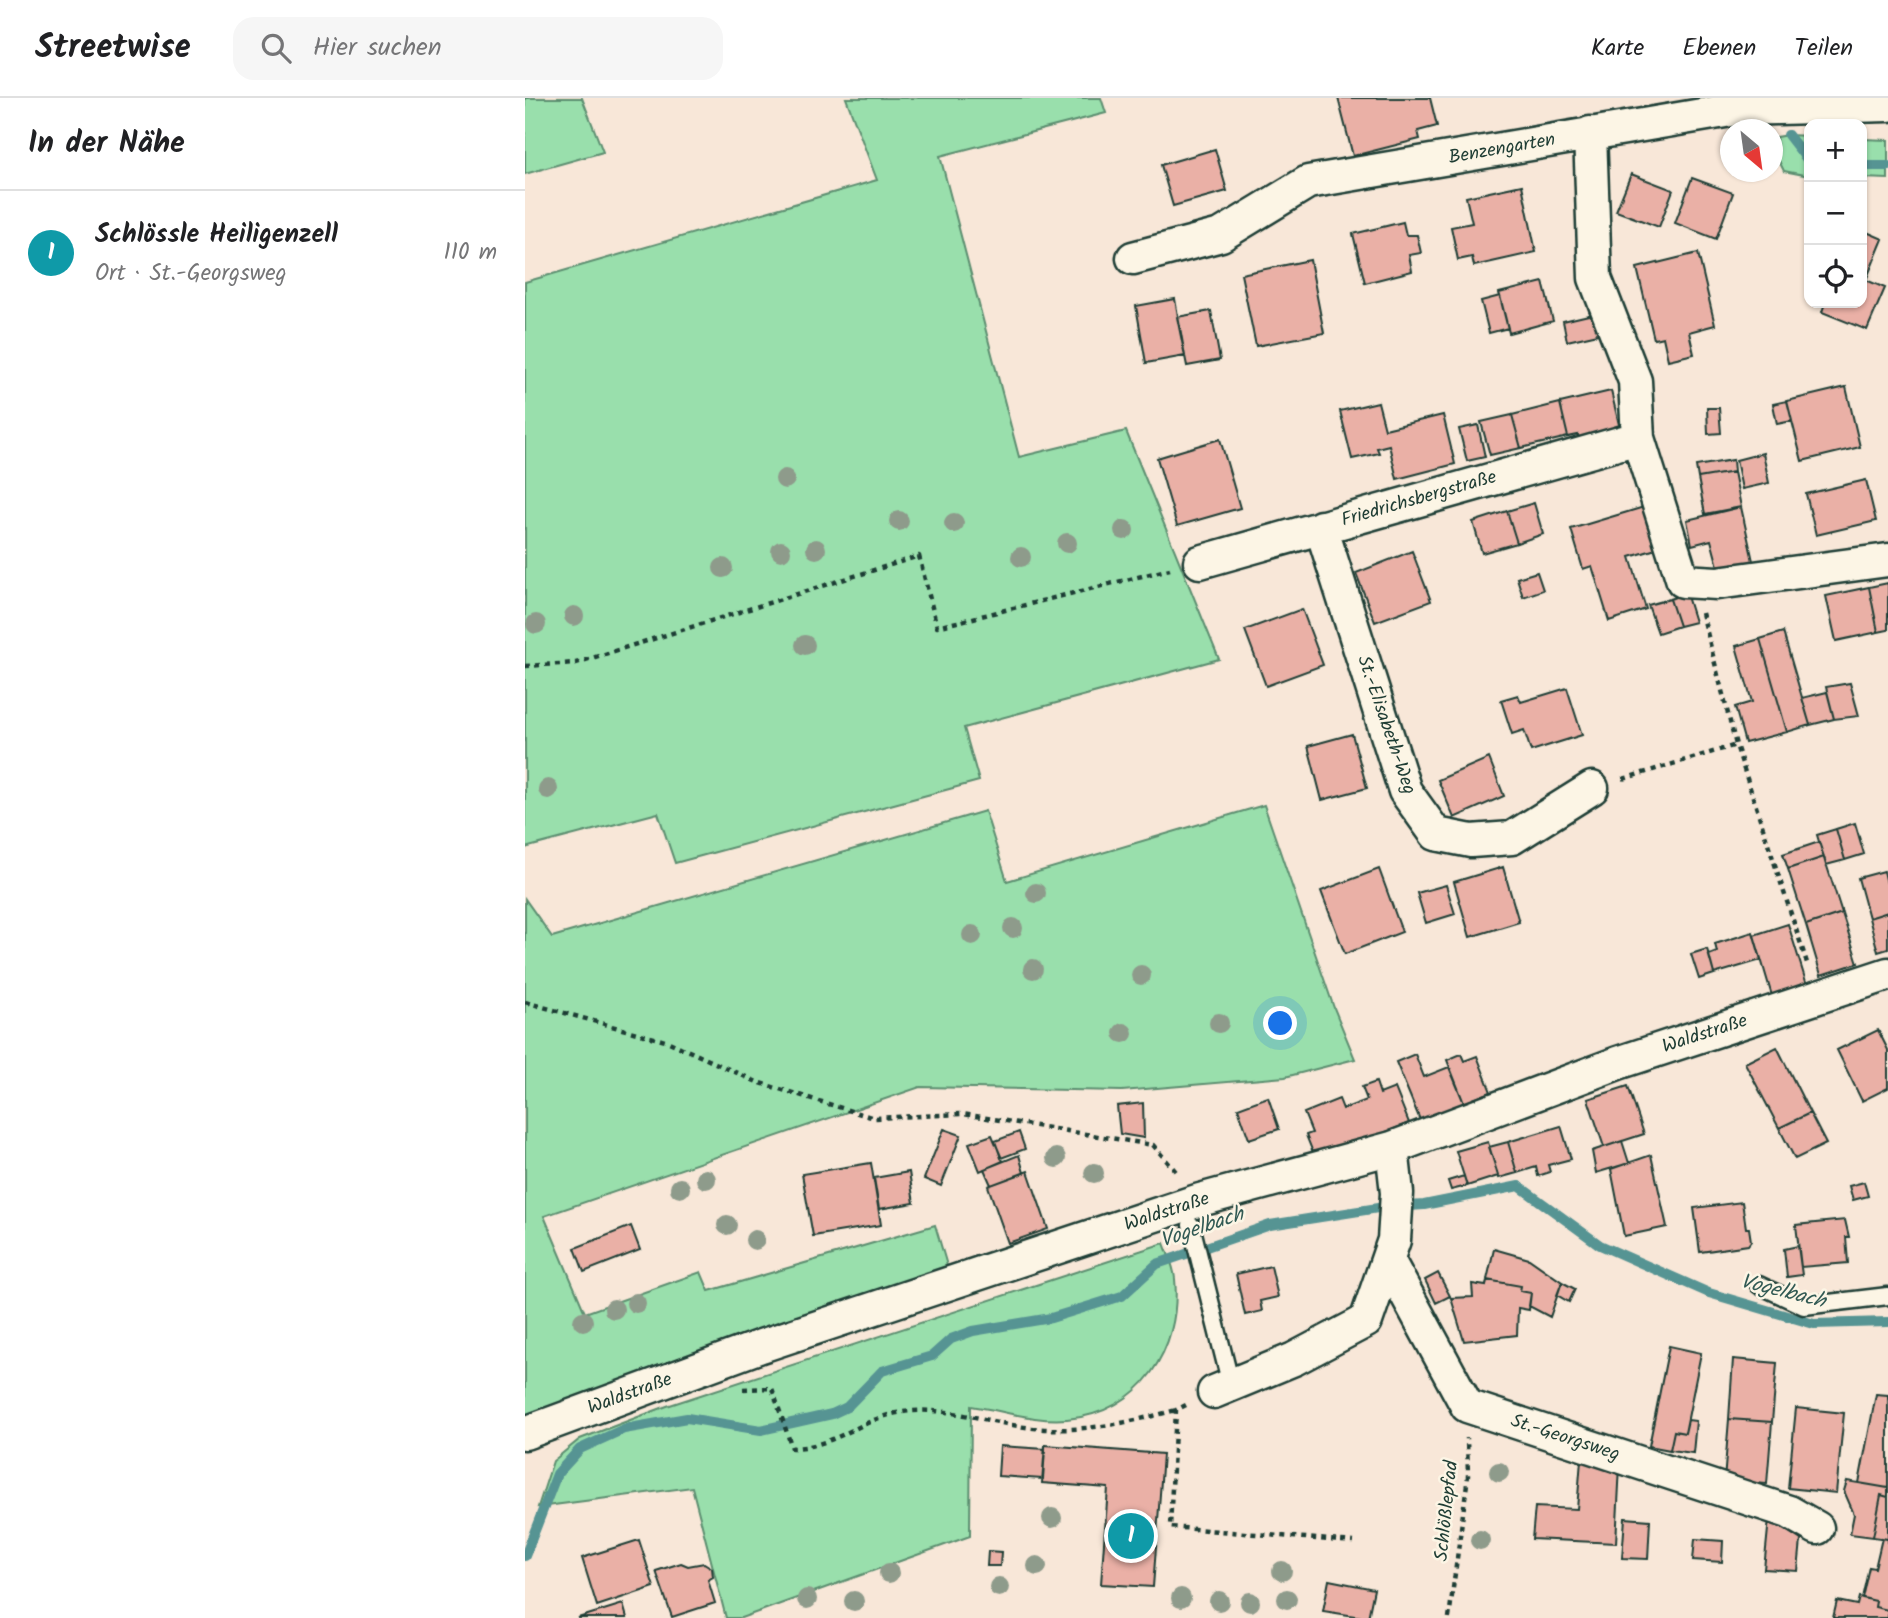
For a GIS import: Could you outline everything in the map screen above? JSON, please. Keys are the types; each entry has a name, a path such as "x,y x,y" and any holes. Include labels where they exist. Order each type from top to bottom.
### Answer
{"street":[{"name":"Benzengarten","path":"1133,258 1221,235 1308,182 1737,108 1888,105"},
{"path":"1590,133 1595,278 1635,381 1638,438 1683,581 1717,583 1888,560"},
{"name":"Friedrichsbergstraße","path":"1200,562 1638,438"},
{"name":"St.-Elisabeth-Weg","path":"1321,527 1405,791 1436,834 1471,841 1512,838 1592,788"},
{"name":"Waldstraße","path":"526,1432 761,1346 1199,1200 1392,1148 1618,1063 1888,974"},
{"path":"1222,1388 1294,1359 1366,1321 1391,1250 1397,1193 1392,1148"},
{"path":"1391,1250 1467,1406"},
{"name":"St.-Georgsweg","path":"1467,1406 1789,1511 1817,1528"}],"lane":[{"path":"1192,1230 1222,1388"},
{"path":"1759,1285 1804,1306 1888,1296"}],"path":[{"path":"525,666 576,663 919,556 937,627 1200,562"},
{"path":"1683,581 1702,612 1736,745 1818,997"},
{"path":"1592,788 1736,745"},
{"path":"525,1002 669,1042 757,1082 874,1118 964,1114 1153,1145"},
{"path":"748,1389 772,1388 792,1448 810,1447 897,1413 959,1412 1019,1426 1110,1426 1175,1410 1222,1388"},
{"name":"Schlößlepfad","path":"1449,1618 1468,1476 1467,1406"},
{"path":"1175,1410 1170,1527 1354,1542"}],"green space":[{"path":"525,98 582,98 603,152 525,174"},
{"path":"846,98 1101,98 1106,113 940,156 1019,457 1126,431 1219,659 964,728 979,781 675,863 658,813 525,848 525,282 877,180"},
{"path":"1783,136 1804,136 1804,175 1784,171"},
{"path":"1867,139 1888,140 1888,179 1867,178"},
{"path":"1264,805 1334,1008 1355,1059 1285,1077 1122,1091 920,1087 544,1216 585,1313 701,1272 709,1291 935,1225 948,1269 525,1415 525,899 552,937 985,811 1007,881"},
{"path":"1164,1243 1175,1279 1171,1330 1151,1373 1135,1391 1116,1404 1093,1414 1067,1419 1030,1417 971,1406 970,1536 741,1618 726,1618 692,1487 538,1507 553,1461 580,1439 667,1406"}],"building":[{"path":"1338,98 1430,98 1437,126 1418,131 1420,139 1353,156"},
{"path":"1215,149 1227,191 1173,206 1161,165"},
{"path":"1631,174 1673,190 1659,227 1616,211"},
{"path":"1692,178 1733,193 1716,239 1675,223"},
{"path":"1522,185 1536,252 1474,266 1472,257 1458,260 1451,227 1472,223 1466,197"},
{"path":"1403,222 1406,235 1417,235 1421,253 1409,255 1412,271 1365,283 1353,234"},
{"path":"1867,232 1883,239 1867,278"},
{"path":"1698,253 1715,325 1689,332 1694,354 1668,360 1663,337 1654,339 1637,268"},
{"path":"1310,260 1324,333 1256,346 1241,274"},
{"path":"1867,280 1885,288 1867,330 1822,312 1823,308 1867,308"},
{"path":"1543,282 1553,321 1509,333 1499,293"},
{"path":"1500,296 1508,328 1489,333 1481,301"},
{"path":"1175,299 1185,356 1146,363 1136,306"},
{"path":"1211,311 1220,360 1187,366 1177,317"},
{"path":"1593,314 1598,334 1567,341 1563,321"},
{"path":"1846,387 1860,447 1802,461 1787,401"},
{"path":"1611,391 1621,433 1580,443 1578,435 1568,437 1560,403"},
{"path":"1787,401 1792,421 1777,424 1773,404"},
{"path":"1378,402 1385,429 1443,415 1455,464 1397,479 1389,445 1377,448 1379,453 1352,459 1340,411"},
{"path":"1560,403 1568,437 1521,448 1512,415"},
{"path":"1707,408 1719,408 1721,433 1708,434"},
{"path":"1512,415 1521,448 1490,455 1481,422"},
{"path":"1478,425 1485,457 1467,461 1459,429"},
{"path":"1220,439 1240,508 1177,526 1157,458"},
{"path":"1763,453 1769,483 1742,489 1736,460"},
{"path":"1733,460 1734,472 1698,478 1696,466"},
{"path":"1734,472 1741,507 1705,514 1698,478"},
{"path":"1866,480 1876,521 1816,535 1806,494"},
{"path":"1534,503 1543,534 1517,543 1507,511"},
{"path":"1644,507 1656,549 1630,557 1646,609 1609,621 1592,566 1583,569 1571,529"},
{"path":"1741,507 1753,561 1719,570 1711,540 1692,545 1687,520"},
{"path":"1507,511 1517,543 1482,553 1473,522"},
{"path":"1412,551 1431,601 1375,622 1356,573"},
{"path":"1537,572 1543,590 1523,597 1517,578"},
{"path":"1888,583 1888,630 1878,632 1869,587"},
{"path":"1869,587 1878,632 1836,641 1826,596"},
{"path":"1686,593 1695,622 1679,626 1670,599"},
{"path":"1670,599 1679,626 1658,633 1648,605"},
{"path":"1302,609 1323,665 1266,686 1245,630"},
{"path":"1783,632 1810,725 1787,732 1760,639"},
{"path":"1760,639 1787,732 1745,743 1735,707 1752,702 1736,646"},
{"path":"1850,683 1859,716 1834,719 1826,687"},
{"path":"1567,688 1582,735 1531,751 1524,730 1512,734 1501,700 1518,695 1521,702"},
{"path":"1827,692 1834,719 1810,725 1802,698"},
{"path":"1352,734 1367,788 1322,800 1308,746"},
{"path":"1489,758 1504,796 1454,818 1438,780"},
{"path":"1855,823 1864,854 1845,860 1836,829"},
{"path":"1836,829 1845,860 1826,865 1817,835"},
{"path":"1819,842 1824,857 1788,869 1783,854"},
{"path":"1824,857 1842,913 1806,925 1788,869"},
{"path":"1503,867 1519,922 1470,937 1454,882"},
{"path":"1379,869 1402,932 1345,954 1321,891"},
{"path":"1884,871 1888,888 1888,912 1869,918 1858,878"},
{"path":"1446,885 1455,914 1426,923 1417,893"},
{"path":"1888,912 1888,949 1878,952 1869,918"},
{"path":"1842,913 1858,963 1821,975 1806,925"},
{"path":"1788,924 1807,985 1772,996 1754,935"},
{"path":"1753,932 1761,960 1714,974 1709,955 1717,952 1715,944"},
{"path":"1707,949 1714,974 1699,979 1691,954"},
{"path":"1878,1030 1888,1050 1888,1088 1862,1101 1837,1050"},
{"path":"1777,1047 1810,1113 1779,1128 1745,1063"},
{"path":"1415,1054 1424,1077 1449,1067 1464,1103 1420,1120 1396,1062"},
{"path":"1461,1054 1464,1061 1477,1056 1491,1092 1464,1103 1447,1060"},
{"path":"1376,1082 1380,1094 1395,1088 1409,1123 1316,1160 1306,1135 1312,1133 1304,1113 1339,1099 1343,1109 1367,1100 1362,1087"},
{"path":"1628,1086 1644,1134 1604,1147 1588,1099"},
{"path":"1268,1097 1279,1129 1249,1139 1238,1108"},
{"path":"1143,1103 1144,1138 1120,1134 1117,1106"},
{"path":"1810,1113 1826,1144 1795,1159 1779,1128"},
{"path":"1561,1126 1571,1159 1548,1165 1550,1172 1538,1176 1536,1167 1517,1173 1508,1142"},
{"path":"944,1129 961,1135 941,1186 924,1179"},
{"path":"1019,1132 1025,1149 1001,1158 995,1141"},
{"path":"992,1135 1003,1161 980,1171 969,1143"},
{"path":"1622,1141 1629,1163 1596,1173 1592,1151"},
{"path":"1488,1142 1498,1176 1467,1186 1456,1151"},
{"path":"1508,1142 1517,1173 1499,1178 1489,1147"},
{"path":"1019,1155 1024,1173 991,1185 984,1169"},
{"path":"1651,1155 1667,1227 1624,1236 1611,1169"},
{"path":"871,1163 881,1225 813,1236 802,1174"},
{"path":"1028,1171 1048,1229 1008,1243 988,1186"},
{"path":"909,1172 914,1203 879,1209 874,1178"},
{"path":"1464,1176 1467,1186 1451,1190 1448,1181"},
{"path":"1864,1182 1868,1196 1853,1200 1849,1186"},
{"path":"1742,1202 1751,1241 1748,1245 1700,1252 1694,1208"},
{"path":"1845,1220 1849,1237 1846,1237 1848,1263 1801,1267 1796,1225"},
{"path":"631,1226 640,1250 584,1272 575,1248"},
{"path":"1798,1246 1802,1275 1787,1277 1784,1249"},
{"path":"1494,1249 1529,1259 1562,1282 1550,1317 1529,1306 1531,1293 1520,1291 1521,1286 1487,1280"},
{"path":"1271,1266 1278,1297 1260,1301 1262,1311 1245,1315 1236,1274"},
{"path":"1438,1273 1450,1296 1436,1303 1425,1280"},
{"path":"1487,1280 1521,1286 1520,1291 1531,1293 1529,1310 1518,1308 1517,1335 1464,1341 1451,1298 1473,1297 1472,1284 1486,1286"},
{"path":"1562,1282 1575,1289 1569,1302 1557,1295"},
{"path":"1669,1346 1701,1353 1685,1433 1674,1431 1670,1450 1649,1446"},
{"path":"1733,1359 1777,1363 1772,1422 1729,1419"},
{"path":"1876,1394 1888,1395 1888,1488 1859,1483"},
{"path":"1796,1408 1844,1413 1836,1493 1788,1488"},
{"path":"1729,1419 1772,1422 1767,1484 1724,1481"},
{"path":"1688,1420 1696,1421 1693,1453 1670,1450 1674,1431 1685,1433"},
{"path":"1045,1445 1163,1454 1153,1587 1101,1584 1108,1488 1042,1483"},
{"path":"1000,1446 1045,1449 1043,1479 998,1476"},
{"path":"1581,1460 1620,1465 1616,1543 1532,1539 1535,1507 1577,1509"},
{"path":"1847,1481 1888,1488 1888,1497 1881,1495 1873,1537 1850,1534 1854,1514 1844,1491"},
{"path":"1881,1495 1888,1497 1888,1539 1873,1537"},
{"path":"1625,1518 1650,1520 1648,1559 1622,1558"},
{"path":"1769,1519 1801,1540 1798,1571 1764,1569"},
{"path":"1882,1538 1888,1539 1888,1610 1875,1607 1876,1601 1862,1598 1869,1567 1875,1568"},
{"path":"1695,1539 1723,1541 1722,1562 1693,1560"},
{"path":"639,1540 654,1587 597,1606 582,1558"},
{"path":"988,1551 1001,1552 1000,1566 987,1566"},
{"path":"681,1563 688,1566 704,1563 712,1568 713,1577 708,1580 715,1603 672,1617 656,1571"},
{"path":"1329,1580 1374,1589 1368,1618 1323,1611"},
{"path":"1859,1597 1876,1601 1875,1607 1888,1610 1888,1618 1833,1618 1837,1601 1857,1605"},
{"path":"623,1604 627,1618 578,1618"}],"waterway":[{"path":"1788,135 1804,156"},
{"path":"1867,166 1888,166"},
{"name":"Vogelbach","path":"525,1556 557,1474 580,1449 624,1429 687,1418 761,1430 832,1414 847,1407 882,1371 932,1356 951,1339 973,1331 1051,1318 1122,1296 1157,1264 1270,1225 1378,1208 1424,1205 1519,1186 1600,1245 1709,1293 1814,1324 1888,1322"}],"place":[{"name":"Schlössle Heiligenzell","path":"1131,1536"}]}
